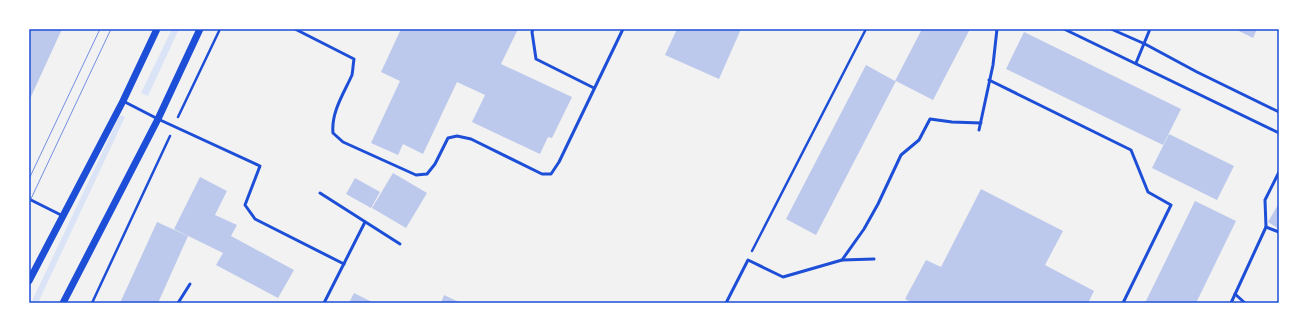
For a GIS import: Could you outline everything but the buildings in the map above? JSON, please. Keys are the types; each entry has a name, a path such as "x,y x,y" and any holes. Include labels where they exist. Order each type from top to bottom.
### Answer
{"street":[{"path":"29,281 123,101 157,29"},
{"path":"63,303 158,119 200,29"}],"lane":[{"path":"295,29 354,59 352,73 334,116 332,126 333,132 343,142 416,176 428,174 435,164 448,138 457,136 471,139 542,174 551,174 559,162 623,29"},
{"path":"533,29 532,32 536,59 594,88"},
{"path":"979,130 997,29"},
{"path":"1064,29 1136,62 1279,133"},
{"path":"1111,29 1145,44 1197,72 1279,112"},
{"path":"1136,62 1145,44 1150,29"},
{"path":"989,80 1131,150 1148,192 1171,205 1123,303"},
{"path":"123,101 174,127 260,166 245,205 255,219 344,264"},
{"path":"842,260 867,223 901,154 919,140 930,119 952,122 980,123"},
{"path":"1231,303 1266,227 1265,200 1279,172"},
{"path":"320,193 400,244"},
{"path":"29,199 63,216"},
{"path":"324,303 365,222"},
{"path":"1266,227 1279,232"},
{"path":"726,303 748,260 783,276 842,260 874,259"},
{"path":"178,303 190,284"},
{"path":"1235,294 1245,303"}],"path":[{"path":"92,303 220,29"},
{"path":"748,260 866,29"}],"shaded area":[{"path":"172,29 179,29 148,96 141,93"},
{"path":"120,115 125,117 38,303 31,303"}],"tram line":[{"path":"29,179 100,29"},
{"path":"29,203 111,29"}]}
